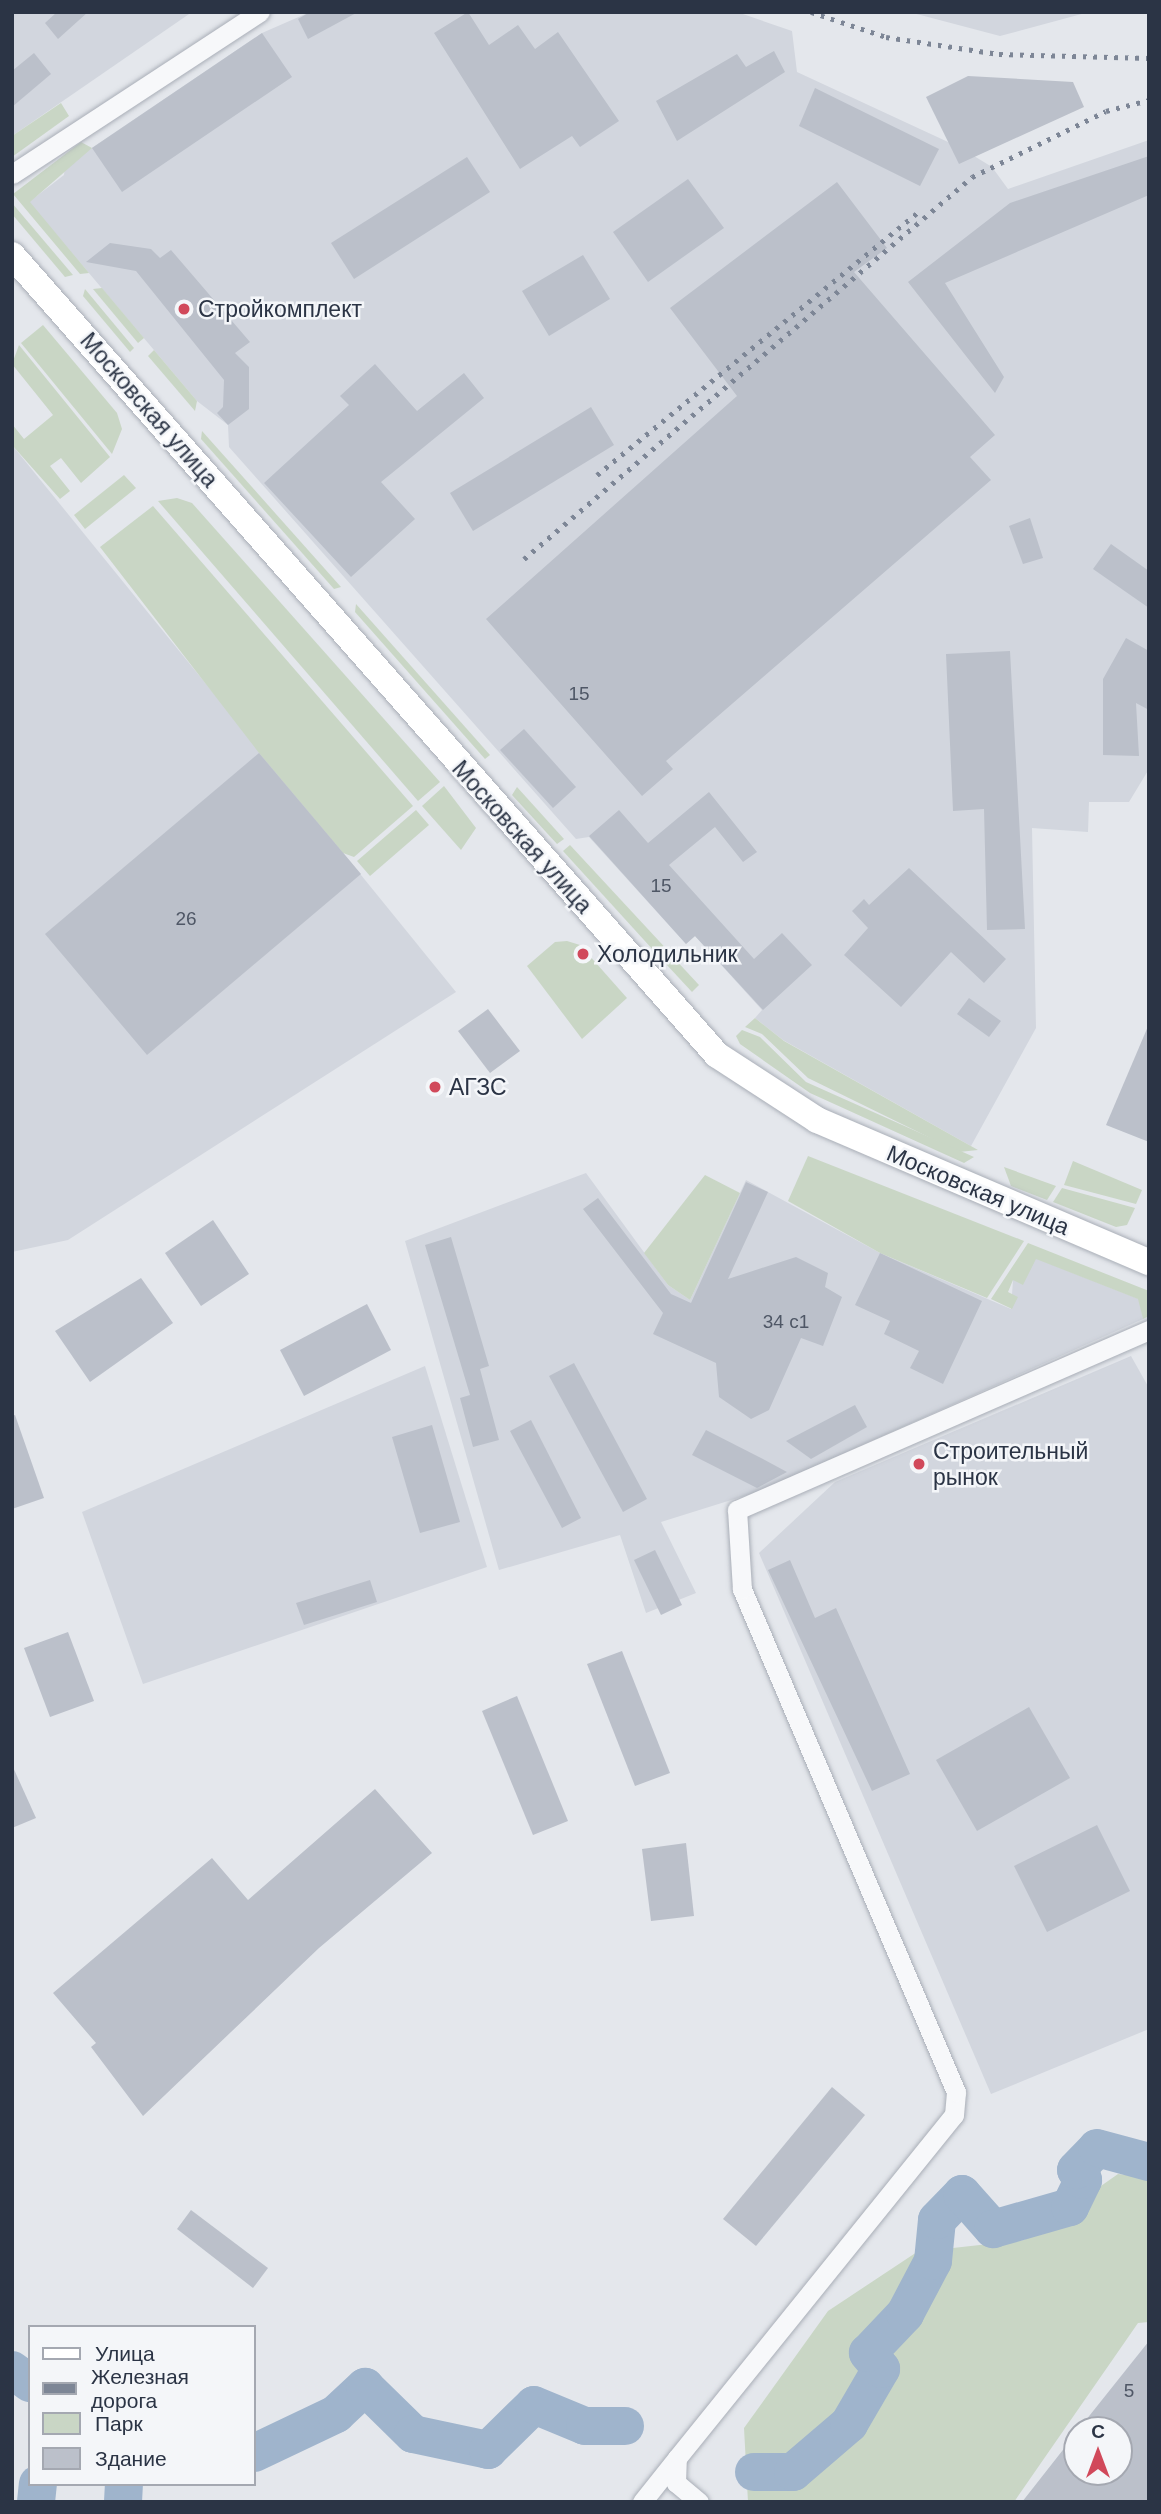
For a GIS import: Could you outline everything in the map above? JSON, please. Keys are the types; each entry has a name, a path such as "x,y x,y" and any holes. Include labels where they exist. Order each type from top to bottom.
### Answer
{"main road":[{"name":"Московская улица","path":"12,255 717,1055 817,1120 1149,1262"}],"street":[{"path":"12,174 261,12"},
{"path":"642,2502 954,2115 956,2092 742,1589 737,1510 1149,1330"},
{"path":"677,2458 676,2483 699,2502"}],"shaded area":[{"path":"12,12 192,12 12,136"},
{"path":"310,12 737,12 792,31 797,72 961,148 992,167 1008,189 1149,140 1149,769 1129,802 1089,802 1088,832 1032,828 1036,1028 971,1146 783,1040 755,1018 762,1010 695,936 686,944 589,837 576,839 229,447 228,425 197,401 29,202 64,175 65,166 262,33"},
{"path":"909,12 1089,12 1000,36"},
{"path":"12,445 456,992 68,1240 12,1252"},
{"path":"586,1173 668,1285 690,1300 746,1180 880,1253 1011,1309 1013,1280 1035,1258 1139,1299 1143,1319 760,1491 661,1522 696,1593 646,1613 620,1535 499,1570 405,1241"},
{"path":"1131,1356 1149,1388 1149,2029 991,2094 759,1553 835,1482"},
{"path":"425,1366 487,1567 143,1684 82,1512"}],"green space":[{"path":"61,103 69,116 12,157 12,136"},
{"path":"81,142 92,148 30,202 89,273 80,274 13,194"},
{"path":"12,203 73,275 65,277 12,214"},
{"path":"102,288 144,338 138,343 93,289"},
{"path":"85,289 134,348 130,352 83,296"},
{"path":"43,325 117,413 122,429 112,454 21,343"},
{"path":"19,345 110,457 81,483 61,458 50,466 70,491 60,499 12,445 12,424 24,439 53,415 12,364"},
{"path":"154,350 197,401 195,411 148,356"},
{"path":"202,431 341,587 334,589 201,439"},
{"path":"124,475 136,488 85,529 74,515"},
{"path":"177,498 192,503 440,782 418,801 158,501"},
{"path":"153,506 413,806 354,857 343,853 259,753 100,547"},
{"path":"356,604 490,755 485,759 355,612"},
{"path":"444,786 476,828 461,850 422,806"},
{"path":"517,787 564,839 557,844 512,795"},
{"path":"416,810 429,825 370,876 357,861"},
{"path":"570,845 672,955 664,962 563,851"},
{"path":"567,941 580,945 627,998 582,1039 527,966 555,942"},
{"path":"673,957 699,985 692,992 666,964"},
{"path":"755,1018 784,1041 978,1150 959,1152 808,1078 762,1034 745,1027"},
{"path":"742,1030 760,1037 806,1082 974,1157 964,1163 810,1093 740,1044 736,1036"},
{"path":"808,1156 1024,1241 987,1298 880,1253 788,1201"},
{"path":"1073,1161 1142,1190 1136,1204 1064,1185"},
{"path":"1004,1167 1056,1186 1047,1200 1011,1186"},
{"path":"705,1175 740,1193 690,1300 668,1285 644,1253"},
{"path":"1062,1188 1135,1208 1127,1225 1116,1227 1053,1202"},
{"path":"1028,1243 1149,1291 1149,1316 1143,1319 1138,1299 1036,1259 1023,1285 1013,1280 1008,1292 1018,1297 1012,1309 991,1299"},
{"path":"1118,2174 1149,2178 1149,2322 1138,2323 1074,2416 1063,2416 1063,2431 1014,2502 748,2502 744,2428 828,2311 917,2252 1024,2240"}],"building":[{"path":"57,12 88,12 58,39 45,23"},
{"path":"310,12 358,12 308,39 298,19"},
{"path":"468,12 489,45 518,25 535,49 558,32 619,121 580,147 572,136 520,169 434,33"},
{"path":"262,33 292,77 122,192 92,148"},
{"path":"774,51 785,72 677,141 656,101 737,54 746,67"},
{"path":"34,53 51,74 12,107 12,71"},
{"path":"968,76 1073,82 1084,107 959,164 926,97"},
{"path":"815,88 939,149 920,186 799,126"},
{"path":"1149,156 1149,195 945,283 1004,377 995,393 908,282 1010,203"},
{"path":"467,157 490,192 354,279 331,243"},
{"path":"688,179 724,228 648,282 613,232"},
{"path":"837,182 887,248 854,272 995,435 970,457 991,480 666,761 673,769 642,796 486,619 737,396 670,308"},
{"path":"110,243 151,249 160,258 171,250 250,342 235,353 249,367 249,409 228,425 217,413 223,407 224,380 136,271 86,262"},
{"path":"583,255 610,299 549,336 522,291"},
{"path":"375,364 417,411 464,373 484,398 381,482 415,519 351,577 264,483 349,405 340,396"},
{"path":"591,407 614,445 473,531 450,493"},
{"path":"1030,518 1043,558 1023,564 1009,526"},
{"path":"1111,544 1149,571 1149,608 1093,569"},
{"path":"1126,638 1149,651 1149,710 1136,703 1139,756 1103,755 1103,679"},
{"path":"1010,651 1025,929 987,930 984,809 953,811 946,654"},
{"path":"524,729 576,787 553,808 500,750"},
{"path":"259,753 361,874 147,1055 45,934"},
{"path":"709,792 757,852 743,862 715,827 669,865 754,959 782,933 812,965 763,1010 695,936 686,944 589,836 619,810 648,843"},
{"path":"909,868 1006,959 984,983 951,952 901,1007 844,955 868,928 852,911 864,899 869,905"},
{"path":"969,998 1001,1021 989,1037 957,1014"},
{"path":"488,1009 520,1051 490,1073 458,1031"},
{"path":"1149,1024 1149,1142 1106,1125"},
{"path":"746,1182 768,1192 728,1279 796,1257 828,1273 825,1287 842,1297 823,1346 801,1338 769,1410 751,1419 719,1397 716,1363 653,1334 663,1313 583,1209 598,1198 671,1294 691,1303"},
{"path":"213,1220 249,1274 201,1306 165,1253"},
{"path":"451,1237 489,1366 480,1369 499,1440 473,1447 460,1398 470,1395 425,1245"},
{"path":"880,1253 982,1301 943,1384 910,1368 919,1351 884,1334 890,1321 855,1305"},
{"path":"141,1278 173,1323 90,1382 55,1331"},
{"path":"367,1304 391,1350 304,1396 280,1350"},
{"path":"574,1363 647,1499 623,1512 549,1376"},
{"path":"855,1405 867,1427 811,1459 786,1441"},
{"path":"15,1415 44,1498 12,1509 12,1416"},
{"path":"531,1420 581,1518 562,1528 510,1431"},
{"path":"432,1425 460,1522 420,1533 392,1437"},
{"path":"706,1430 787,1472 757,1488 692,1455"},
{"path":"655,1550 682,1605 661,1615 634,1560"},
{"path":"790,1560 815,1618 836,1608 910,1774 872,1791 768,1570"},
{"path":"370,1580 377,1602 304,1625 296,1603"},
{"path":"68,1632 94,1701 50,1717 24,1648"},
{"path":"622,1651 670,1773 635,1786 587,1664"},
{"path":"517,1696 568,1821 533,1835 482,1711"},
{"path":"1029,1707 1070,1778 977,1831 936,1760"},
{"path":"12,1765 36,1818 12,1828"},
{"path":"375,1789 432,1853 319,1948 143,2116 91,2047 96,2043 53,1993 212,1858 248,1900"},
{"path":"1097,1825 1130,1891 1047,1932 1014,1866"},
{"path":"686,1843 694,1916 651,1921 642,1849"},
{"path":"832,2087 865,2115 756,2246 723,2219"},
{"path":"191,2210 268,2268 253,2288 177,2229"},
{"path":"1149,2341 1149,2502 1022,2502 1063,2450 1063,2486 1133,2486 1133,2416 1089,2416"}],"waterway":[{"path":"754,2472 793,2472 849,2424 881,2369 868,2353 905,2314 933,2261 937,2220 962,2194 993,2229 1070,2207 1083,2180 1076,2170 1097,2148 1149,2162"},
{"path":"12,2370 28,2382"},
{"path":"256,2452 336,2414 365,2387 413,2434 488,2450 534,2405 585,2426 625,2426"},
{"path":"36,2502 38,2486"},
{"path":"123,2502 124,2486"}],"railway":[{"path":"811,12 886,37 999,54 1149,58"},
{"path":"524,559 972,177 1106,111 1149,100"},
{"path":"597,475 918,212"}],"place":[{"name":"Стройкомплект","path":"184,309"},
{"name":"Холодильник","path":"583,954"},
{"name":"АГЗС","path":"435,1087"},
{"name":"Строительный рынок","path":"919,1464"}]}
